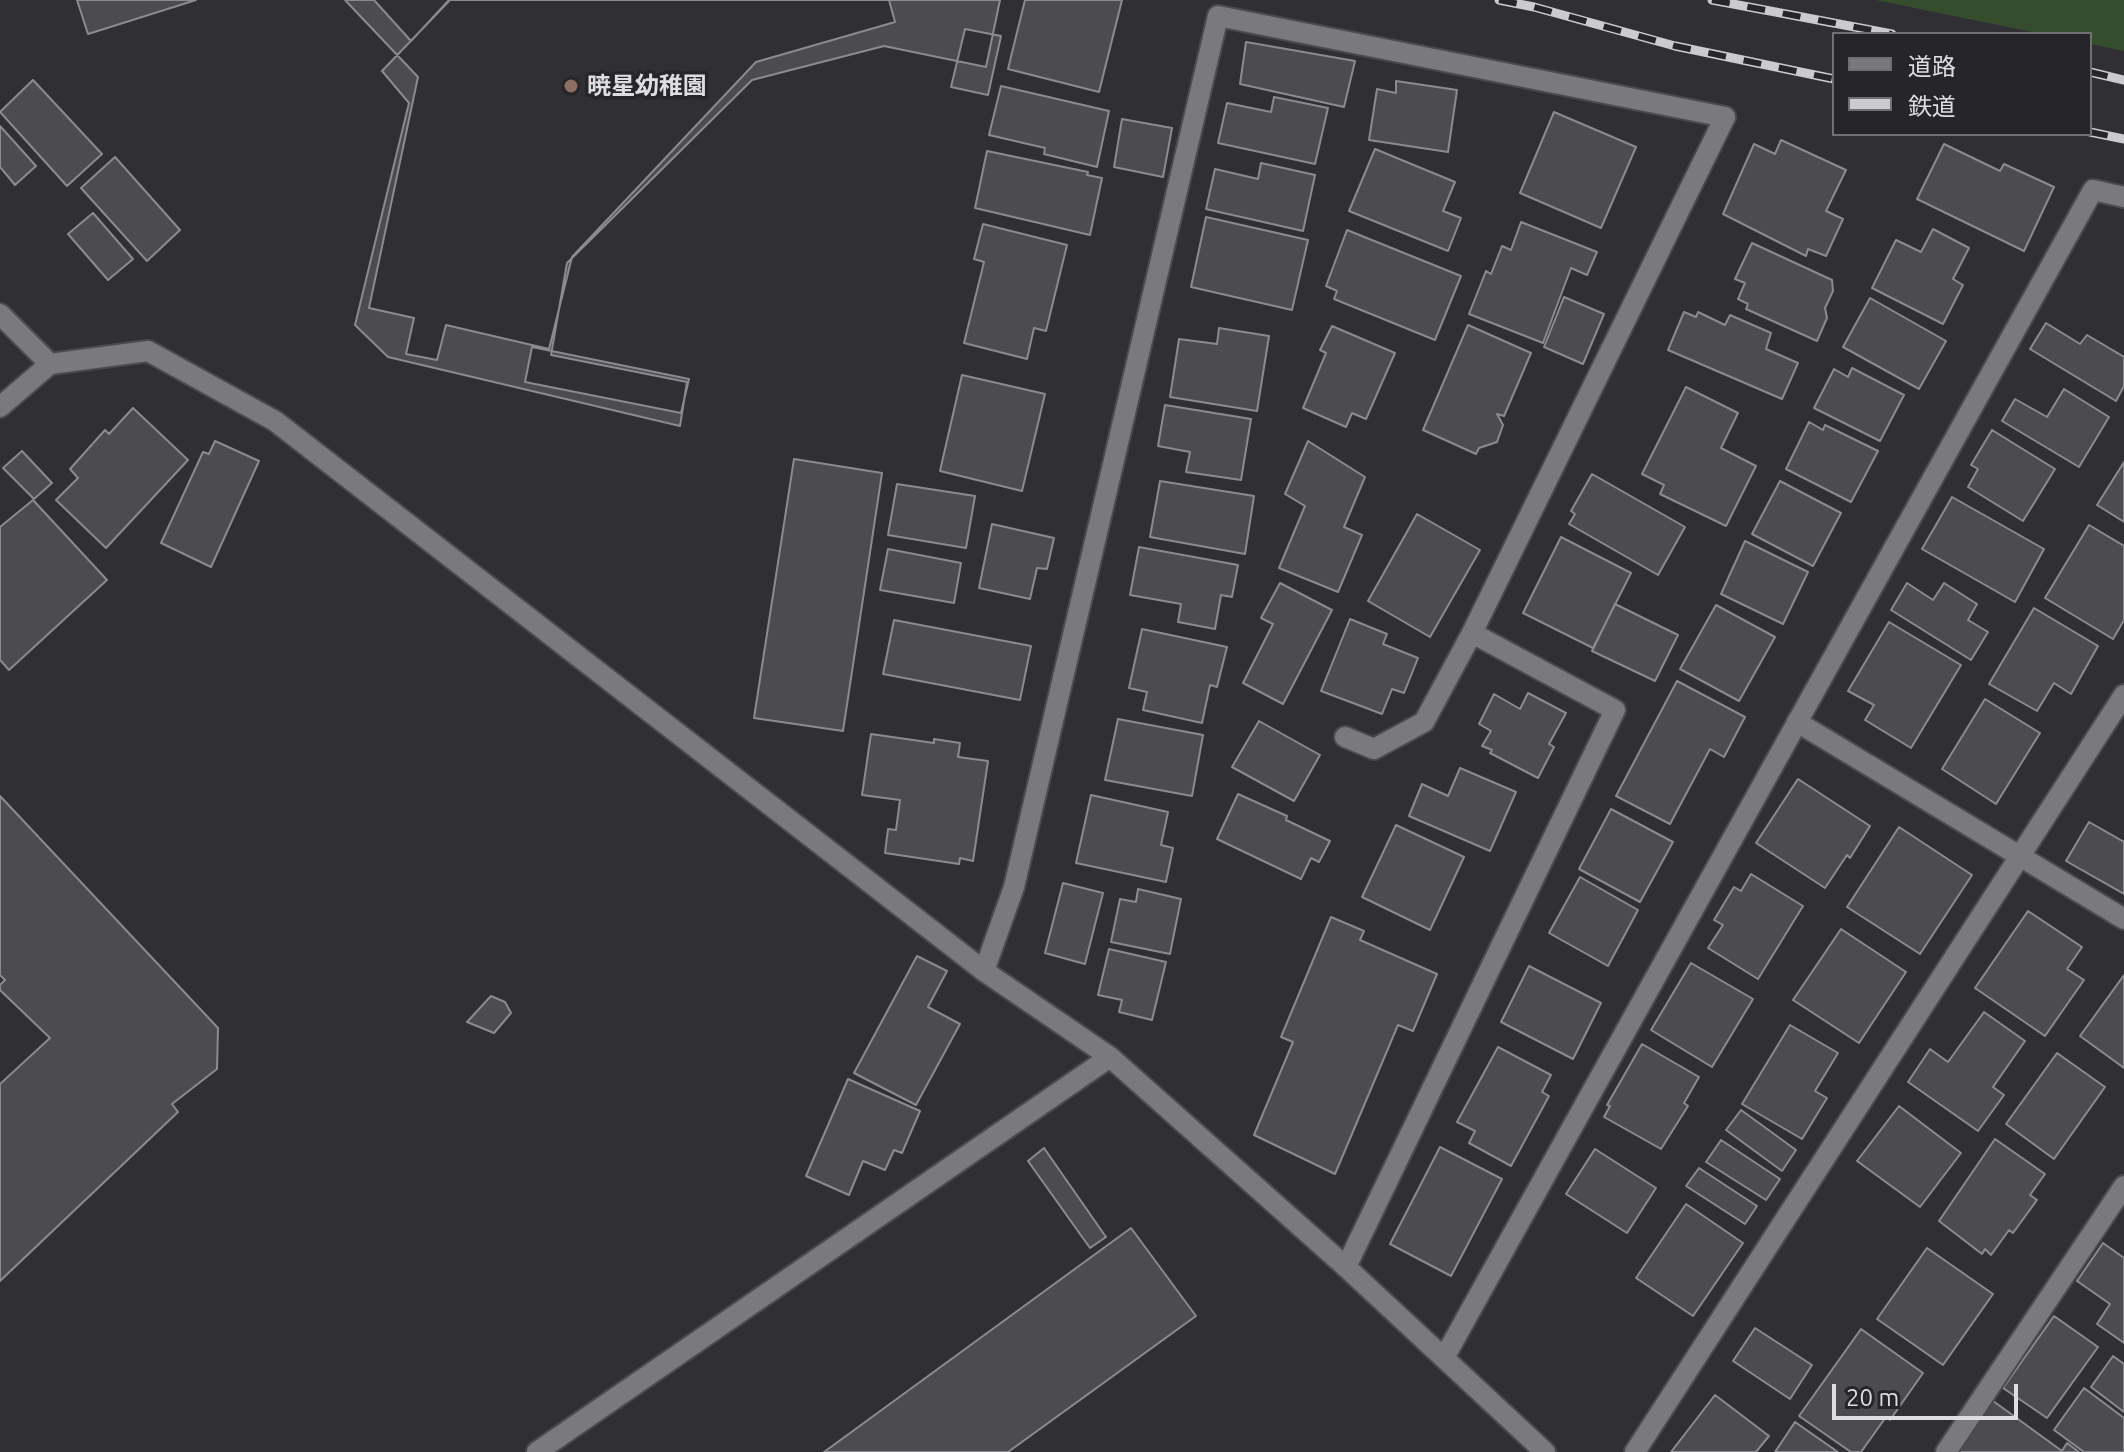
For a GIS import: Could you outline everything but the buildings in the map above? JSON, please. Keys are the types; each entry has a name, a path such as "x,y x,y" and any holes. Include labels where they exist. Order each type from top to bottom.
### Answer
{"street":[{"path":"984,971 1014,887 1218,16 1725,117 1472,633 1424,722 1374,749 1345,737"},
{"path":"1444,1358 2093,190 2124,197"},
{"path":"0,314 50,364"},
{"path":"0,407 50,364 148,351 275,421 984,971 1110,1057 1346,1267 1545,1452"},
{"path":"1346,1267 1615,710 1472,633"},
{"path":"1635,1452 2124,695"},
{"path":"1797,722 2124,919"},
{"path":"537,1452 1110,1057"},
{"path":"1946,1452 2124,1186"}],"green space":[{"path":"1876,0 2124,0 2124,51 2092,44 2092,32 2032,32"}],"railway":[{"path":"1499,0 1675,46 1832,79"},
{"path":"1712,0 1881,32"},
{"path":"2092,72 2124,80"},
{"path":"2092,132 2124,139"}],"place":[{"name":"暁星幼稚園","path":"571,86"}]}
